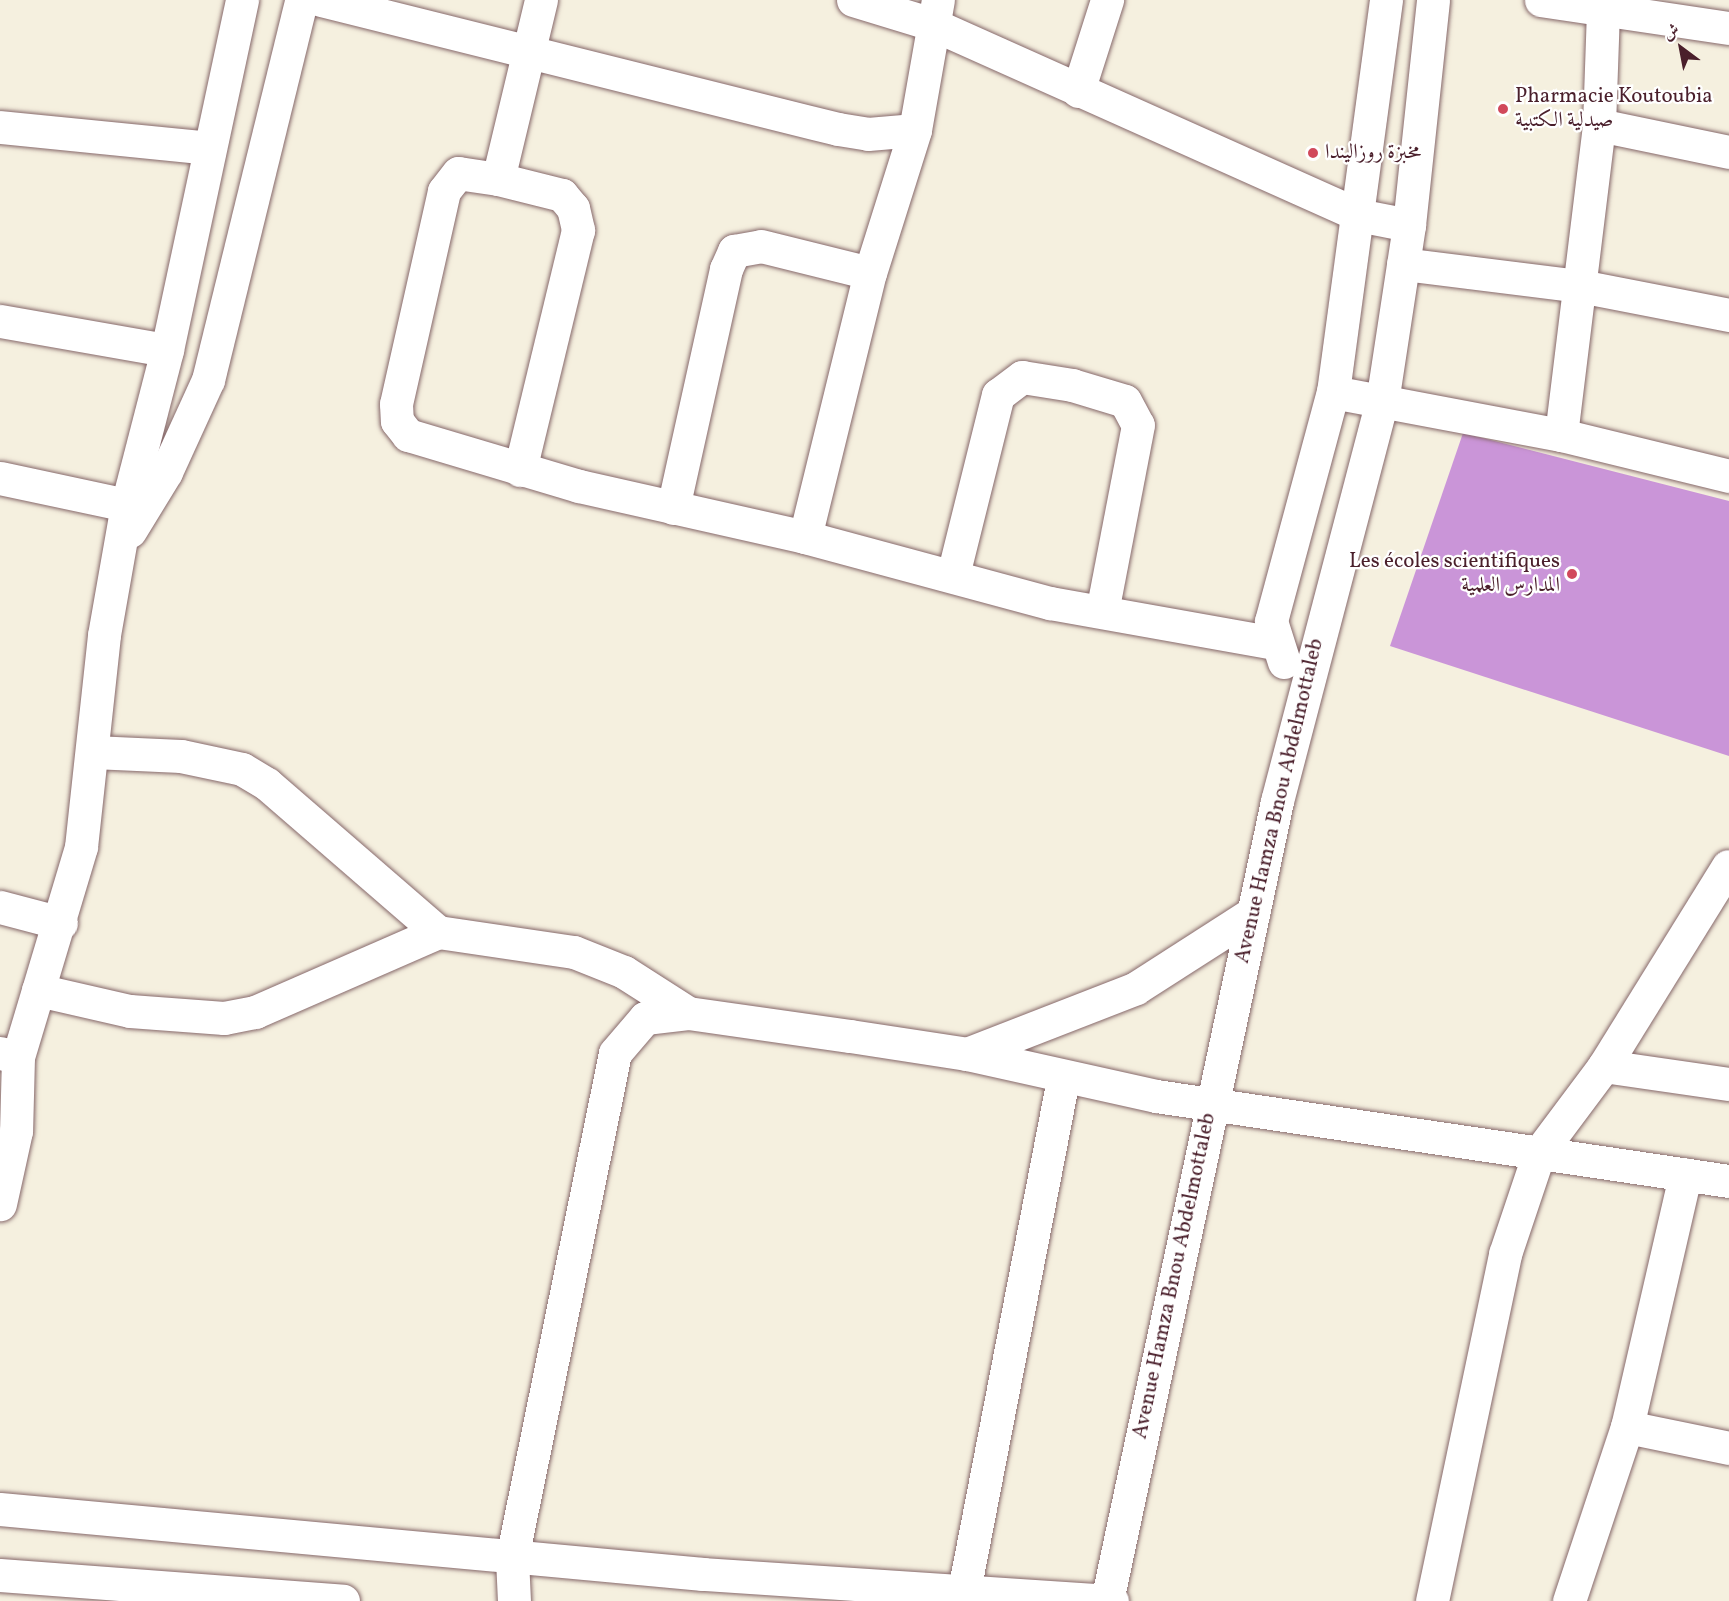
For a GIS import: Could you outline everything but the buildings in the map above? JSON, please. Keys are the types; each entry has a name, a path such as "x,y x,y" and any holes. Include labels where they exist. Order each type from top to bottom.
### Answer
{"street":[{"path":"0,1204 16,1131 9,1055 38,990 61,923 81,848 104,635 127,505 166,350 242,0"},
{"path":"121,545 166,472 208,380 301,0"},
{"path":"321,0 838,129 868,134 915,130"},
{"path":"498,179 541,0"},
{"path":"853,0 935,12 1078,91 1358,214 1409,225"},
{"path":"1078,91 1107,0"},
{"path":"1306,681 1280,657 1274,644 1271,621 1333,392 1386,0"},
{"name":"Avenue Hamza Bnou Abdelmottaleb","path":"1107,1601 1253,913 1306,681 1382,402 1409,225 1433,0"},
{"path":"1541,0 1603,9 1712,18"},
{"path":"1561,435 1599,125 1603,9"},
{"path":"806,537 870,273 915,130 935,12"},
{"path":"1599,125 1729,152"},
{"path":"0,127 209,148"},
{"path":"520,470 578,230 573,208 562,195 498,179 458,173 447,182 395,413 408,435 520,470 673,508 806,537 1102,612 1274,644"},
{"path":"673,508 726,268 734,251 761,246 870,273"},
{"path":"1403,264 1580,286 1729,315"},
{"path":"0,321 166,350"},
{"path":"952,575 998,395 1022,377 1072,385 1125,401 1138,425 1102,612"},
{"path":"1333,392 1561,435 1729,476"},
{"path":"0,478 127,505"},
{"path":"93,752 180,756 242,769 267,784 438,932 583,955 624,972 688,1013"},
{"path":"1432,1601 1505,1254 1539,1153 1604,1066 1729,864"},
{"path":"0,907 61,923"},
{"path":"967,1054 1136,988 1253,913"},
{"path":"38,990 130,1011 224,1018 255,1012 438,932"},
{"path":"514,1601 512,1558 615,1053 645,1018 688,1013 967,1054 1063,1079 1729,1180"},
{"path":"1604,1066 1729,1084"},
{"path":"962,1595 1063,1079"},
{"path":"1569,1601 1627,1427 1685,1175"},
{"path":"1627,1427 1729,1448"},
{"path":"0,1509 512,1558 962,1595 1112,1601"},
{"path":"0,1575 343,1601"}],"place":[{"name":"Pharmacie Koutoubia صيدلية الكتبية","path":"1503,109"},
{"name":"مخبزة روزاليندا","path":"1313,153"},
{"name":"Les écoles scientifiques المدارس العلمية","path":"1572,574"}]}
